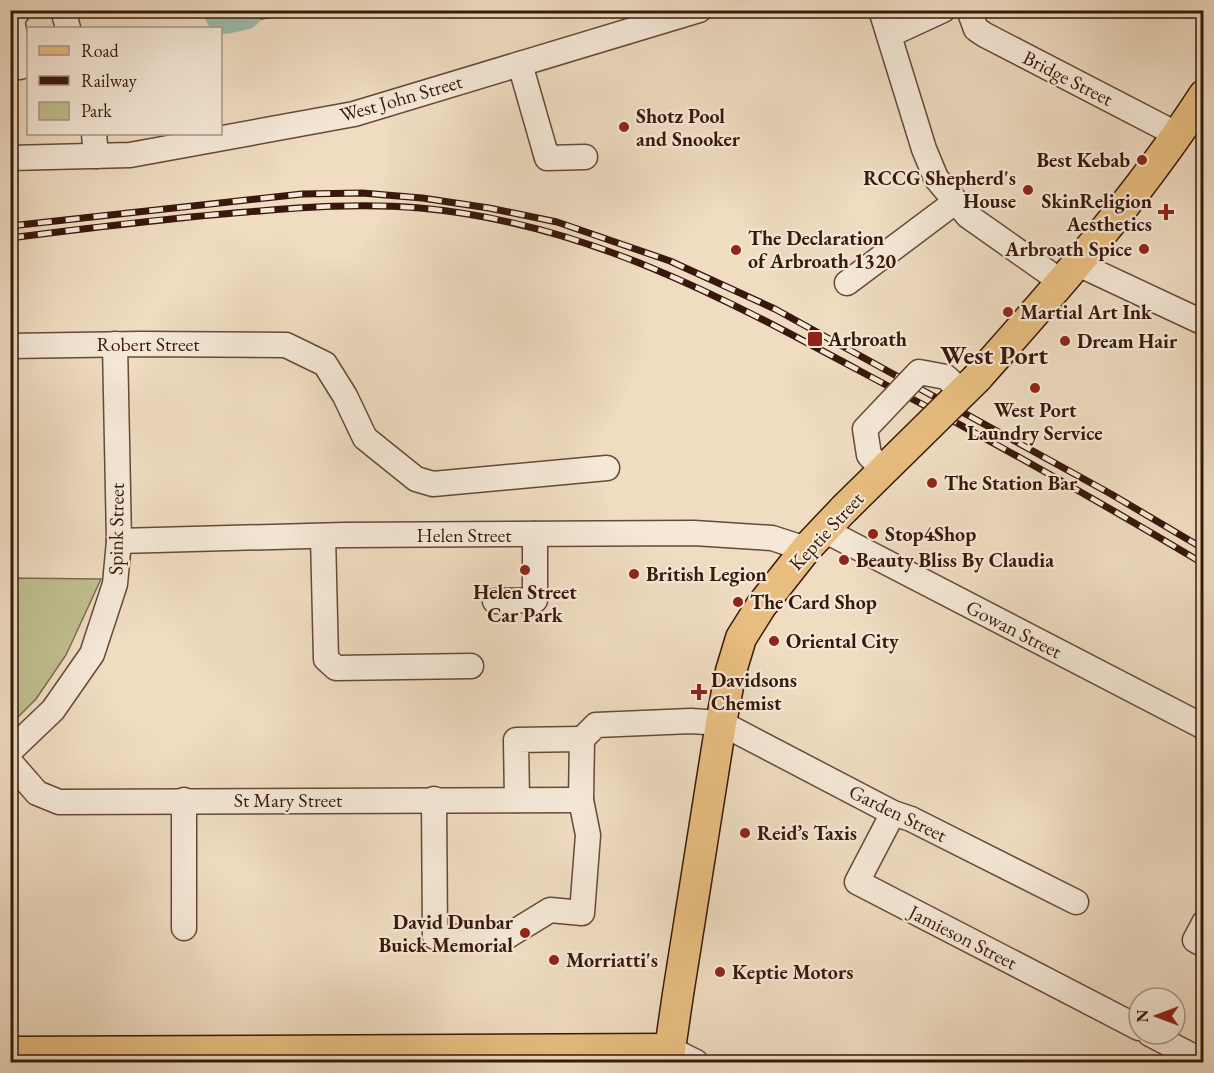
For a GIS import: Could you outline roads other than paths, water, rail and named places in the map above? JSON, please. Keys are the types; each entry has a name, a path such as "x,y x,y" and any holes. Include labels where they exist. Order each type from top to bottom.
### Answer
{"main road":[{"path":"1178,135 1203,95"},
{"name":"Keptie Street","path":"670,1056 721,723 731,671 741,639 761,606 825,530 970,385 1070,273 1178,135"},
{"path":"10,1052 228,1057 670,1056"}],"street":[{"path":"19,10 12,19 20,67"},
{"path":"63,10 68,27"},
{"name":"West John Street","path":"10,158 95,145 130,155 354,114 699,10"},
{"path":"881,10 924,149 936,178 968,216 1070,273 1203,323"},
{"path":"889,35 942,10"},
{"name":"Bridge Street","path":"969,10 976,29 985,35 1178,135"},
{"path":"520,64 547,158 585,157"},
{"path":"847,283 955,202"},
{"name":"Spink Street","path":"10,751 53,710 92,654 115,584 119,541 115,344"},
{"name":"Robert Street","path":"10,346 286,345 325,364 345,396 365,438 416,479 433,484 607,468"},
{"path":"884,471 869,455 865,429 919,372 946,377 970,385"},
{"name":"Helen Street","path":"119,541 323,536 694,532 772,538 825,530"},
{"name":"Gowan Street","path":"825,530 1203,727"},
{"path":"495,601 535,600 535,534"},
{"path":"323,536 326,659 336,668 471,666"},
{"path":"434,799 435,937 506,937 550,910 582,913 588,835 581,800 582,739 596,725 691,721 721,723"},
{"name":"Garden Street","path":"721,723 893,813 911,819 1076,902"},
{"path":"517,800 516,740 582,739"},
{"name":"St Mary Street","path":"10,762 37,793 59,802 581,800"},
{"path":"184,800 184,928"},
{"name":"Jamieson Street","path":"893,813 857,882 1127,1022"},
{"path":"1203,923 1195,940 1203,945"},
{"path":"1173,1046 1203,1062"},
{"path":"670,1056 696,1062"}],"waterway":[{"path":"225,14 243,10"}],"railway":[{"path":"10,226 302,194 362,193 422,198 489,208 557,222 670,261 775,309 1111,494 1204,549"},
{"path":"10,238 188,217 355,206 420,208 482,216 541,230 655,269 765,321 915,400 1081,492 1204,564"}],"place":[{"name":"Shotz Pool and Snooker","path":"624,127"},
{"name":"Best Kebab","path":"1142,160"},
{"name":"RCCG Shepherd's House","path":"1028,190"},
{"name":"SkinReligion Aesthetics","path":"1166,212"},
{"name":"Arbroath Spice","path":"1144,249"},
{"name":"The Declaration of Arbroath 1320","path":"736,250"},
{"name":"Martial Art Ink","path":"1008,312"},
{"name":"Arbroath","path":"815,339"},
{"name":"Dream Hair","path":"1065,341"},
{"name":"West Port Laundry Service","path":"1035,388"},
{"name":"The Station Bar","path":"932,483"},
{"name":"Stop4Shop","path":"873,534"},
{"name":"Beauty Bliss By Claudia","path":"844,560"},
{"name":"Helen Street Car Park","path":"525,570"},
{"name":"British Legion","path":"634,574"},
{"name":"The Card Shop","path":"738,602"},
{"name":"Oriental City","path":"774,641"},
{"name":"Davidsons Chemist","path":"699,692"},
{"name":"Reid’s Taxis","path":"745,833"},
{"name":"David Dunbar Buick Memorial","path":"525,933"},
{"name":"Morriatti's","path":"554,960"},
{"name":"Keptie Motors","path":"720,972"}],"district":[{"name":"West Port","path":"994,355"}]}
